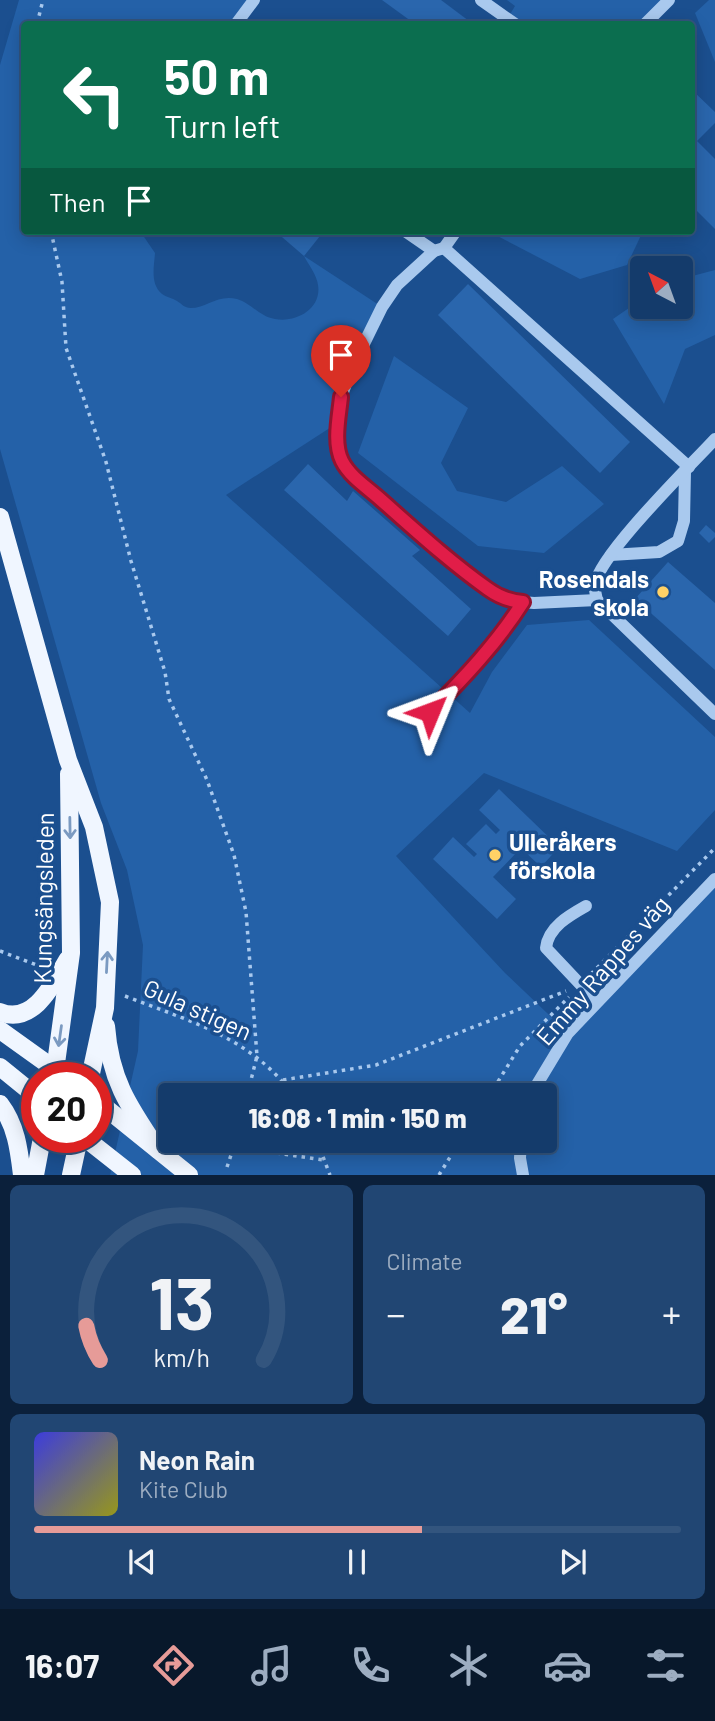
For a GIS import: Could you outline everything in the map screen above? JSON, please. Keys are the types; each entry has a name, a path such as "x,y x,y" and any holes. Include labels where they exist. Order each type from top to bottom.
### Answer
{"main road":[{"name":"Kungsängsleden","path":"0,517 68,760 94,827 110,902 105,1008 93,1062"},
{"name":"Kungsängsleden","path":"60,1062 71,953 68,760"},
{"path":"0,1012 20,1013 43,1000 71,953"},
{"path":"105,1008 107,1043 115,1076 127,1104 158,1150"},
{"path":"0,1030 42,1062"},
{"path":"0,1067 21,1084"},
{"path":"0,1104 7,1113 18,1139 22,1175"},
{"path":"112,1113 158,1150"},
{"path":"35,1175 39,1153"},
{"path":"71,1175 76,1153"},
{"path":"104,1153 132,1175"},
{"path":"162,1153 189,1175"}],"street":[{"path":"238,21 254,0"},
{"path":"481,0 511,21"},
{"path":"648,21 669,0"},
{"path":"412,235 439,250 687,469"},
{"path":"452,235 439,250 397,285 382,307 341,397 338,436 342,461 353,475 408,524 489,590 510,601 597,600"},
{"path":"715,439 611,555 601,569 595,585 597,600 715,714"},
{"path":"611,555 659,552 678,541 684,522 687,469"},
{"path":"430,712 501,634 523,602"},
{"name":"Emmy Rappes väg","path":"538,1083 568,1033 715,878"},
{"path":"586,906 557,926 546,948 596,1001"},
{"path":"521,1153 523,1175"}],"path":[{"path":"38,21 43,0"},
{"path":"52,235 62,282 66,348 109,474 131,561 165,672 169,699 207,780 234,855 246,912 257,1056 285,1083"},
{"path":"497,1083 520,1046 715,848"},
{"path":"0,951 42,967"},
{"path":"283,1080 376,1065 580,985"},
{"name":"Gula stigen","path":"125,996 228,1037 257,1056 250,1083"},
{"path":"227,1167 231,1153"},
{"path":"277,1153 324,1160"},
{"path":"321,1153 330,1175"},
{"path":"439,1175 453,1153"}],"shaded area":[{"path":"19,0 254,0 238,21 21,21 21,235 143,235 155,253 154,275 158,290 189,308 230,298 242,301 270,318 283,320 299,316 312,307 318,294 316,277 304,256 382,307 353,366 339,422 226,495 470,713 492,672 527,625 589,620 715,737 715,810 677,851 484,773 396,856 505,973 568,1033 715,879 715,1175 110,1175 138,1051 143,945 127,870 101,803 0,449 0,65"},
{"path":"507,0 665,0 643,21 506,21 515,6"},
{"path":"709,0 715,0 715,62 695,13"},
{"path":"496,235 641,235 627,265 580,279"},
{"path":"715,270 715,335 685,349 664,404 613,319 630,307 630,319 693,319 693,276"},
{"path":"394,356 468,408 441,463 457,491 506,502 562,466 604,504 544,553 478,546 358,453"}],"building":[{"path":"382,0 441,0 469,21 411,21"},
{"path":"695,93 715,112 715,123 697,141 715,159 715,229 695,209"},
{"path":"280,235 321,235 304,256"},
{"path":"468,284 630,442 600,473 438,315"},
{"path":"308,464 347,501 353,491 420,550 412,556 471,609 448,636 284,490"},
{"path":"706,525 715,533 709,543 699,533"},
{"path":"668,562 715,603 715,670 635,599"},
{"name":"Ulleråkers förskola","path":"499,789 559,847 541,867 521,848 493,877 516,899 497,919 433,859 453,837 474,857 477,854 466,844 486,824 496,834 500,830 479,810"}],"place":[{"name":"Rosendals skola","path":"663,592"},
{"name":"Ulleråkers förskola","path":"495,855"}],"route":[{"path":"341,397 339,449 342,461 353,475 489,590 510,601 523,602 501,634 430,712"}]}
